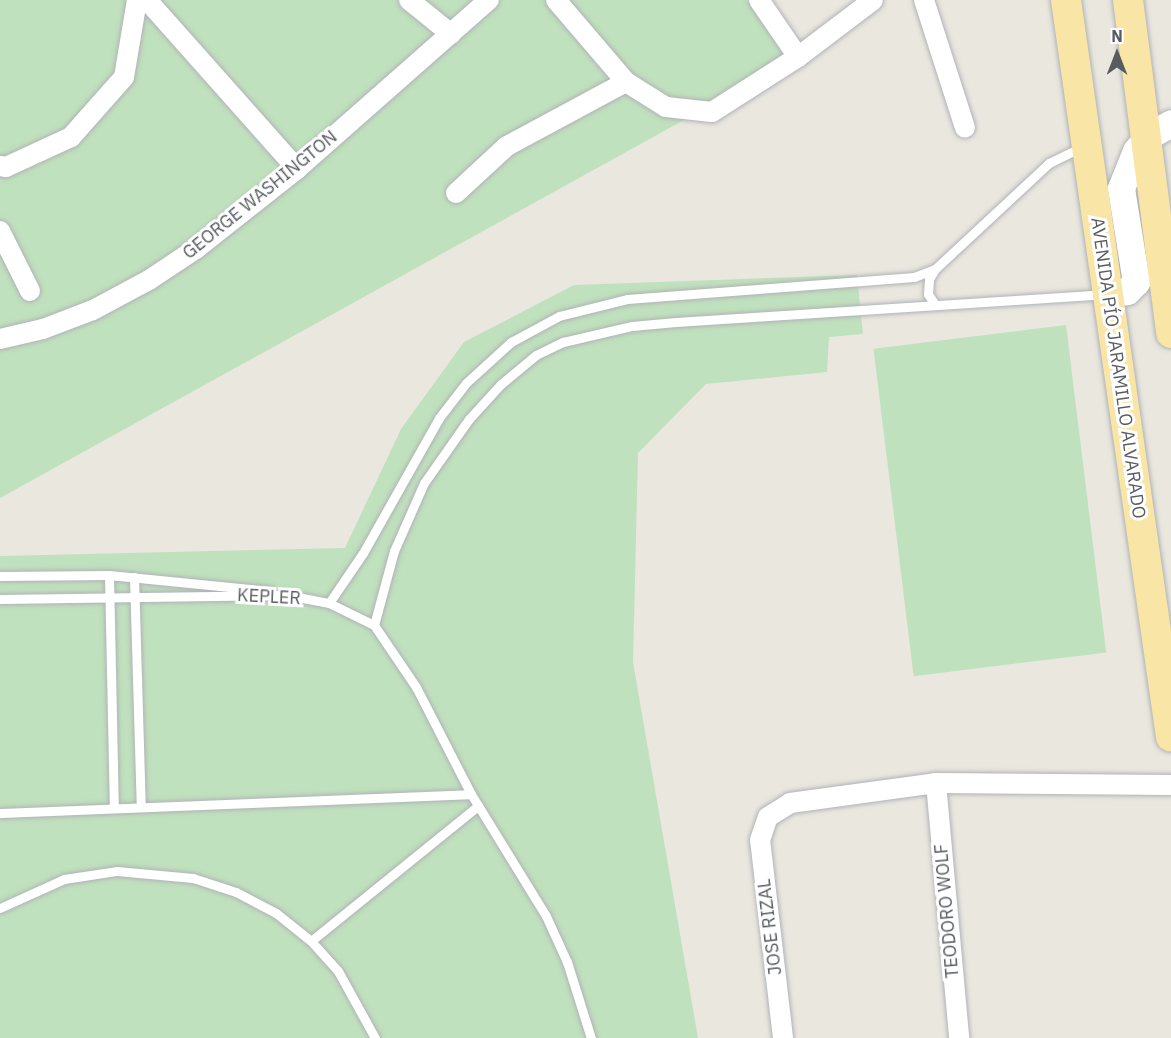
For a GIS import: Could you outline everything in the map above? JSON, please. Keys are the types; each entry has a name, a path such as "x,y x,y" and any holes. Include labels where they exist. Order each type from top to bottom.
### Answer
{"main road":[{"name":"AVENIDA PÍO JARAMILLO ALVARADO","path":"1066,0 1084,146 1171,737"},
{"path":"1128,0 1159,130 1171,333"},
{"path":"1106,294 1127,291 1136,282 1121,188 1136,151 1159,130"}],"street":[{"path":"0,166 6,167 71,137 124,77 137,0"},
{"path":"147,0 297,169"},
{"path":"409,0 451,33"},
{"name":"GEORGE WASHINGTON","path":"0,339 63,321 149,280 297,169 489,0"},
{"path":"556,0 626,82 666,107 712,112 798,57 873,0"},
{"path":"759,0 798,57"},
{"path":"924,0 965,128"},
{"path":"456,193 507,146 626,82"},
{"path":"0,231 30,291"},
{"path":"936,783 1171,785"},
{"name":"JOSE RIZAL","path":"783,1038 760,840 768,817 790,803 936,783"},
{"name":"TEODORO WOLF","path":"936,783 959,1038"}],"lane":[{"path":"934,303 928,294 929,279 935,268 1050,163 1084,146"},
{"path":"328,603 363,553 439,418 490,358 535,327 583,309 627,299 888,281 914,277 935,268"},
{"path":"591,1038 571,972 546,916 471,794 416,687 374,625 394,551 424,483 469,419 536,355 563,342 632,326 934,303 1106,294"},
{"path":"0,576 109,575 248,586 287,595"},
{"path":"109,575 114,808"},
{"path":"134,577 141,807"},
{"name":"KEPLER","path":"0,599 287,595 328,603 374,625"},
{"path":"0,813 471,794"},
{"path":"311,941 478,806"},
{"path":"0,908 64,879 117,871 148,871 193,878 236,892 276,913 311,941 338,971 375,1038"}],"green space":[{"path":"0,0 746,0 798,57 0,498"},
{"path":"857,275 863,334 829,337 827,372 706,384 638,453 633,662 698,1038 0,1038 0,556 345,548 401,429 464,342 574,285"},
{"path":"1066,325 1106,653 914,676 873,349"}]}
